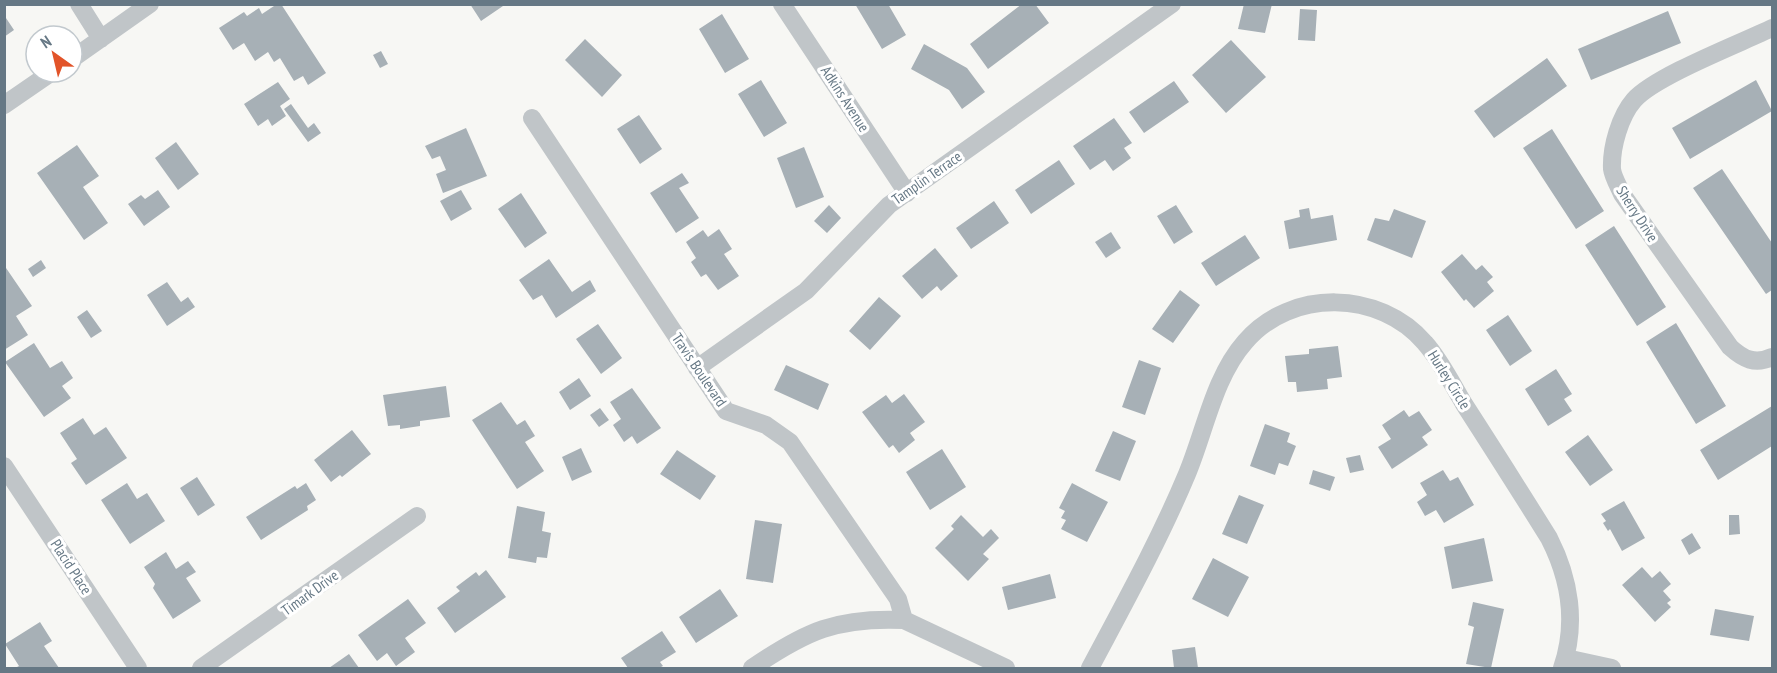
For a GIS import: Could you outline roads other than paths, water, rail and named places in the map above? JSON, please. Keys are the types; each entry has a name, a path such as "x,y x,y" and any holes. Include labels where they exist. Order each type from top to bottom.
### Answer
{"street":[{"path":"79,4 101,39"},
{"path":"84,51 150,4"},
{"name":"Adkins Avenue","path":"782,4 907,193"},
{"name":"Tamplin Terrace","path":"697,368 806,291 889,204 1172,4"},
{"name":"Sherry Drive","path":"1773,28 1653,85 1635,99 1622,119 1614,147 1612,170 1622,194 1730,347 1744,359 1764,361 1773,357"},
{"path":"4,105 35,84"},
{"name":"Travis Boulevard","path":"532,118 726,411 766,425 790,442 898,599 904,620"},
{"name":"Hurley Circle","path":"1090,669 1169,516 1229,364 1254,331 1267,321 1319,302 1372,306 1407,327 1425,343 1549,538 1563,566 1570,609 1564,663"},
{"name":"Placid Place","path":"4,466 138,669"},
{"name":"Timark Drive","path":"201,669 417,516"},
{"path":"752,669 804,636 831,625 855,620 904,620 1006,669"},
{"path":"1564,663 1612,669"}]}
